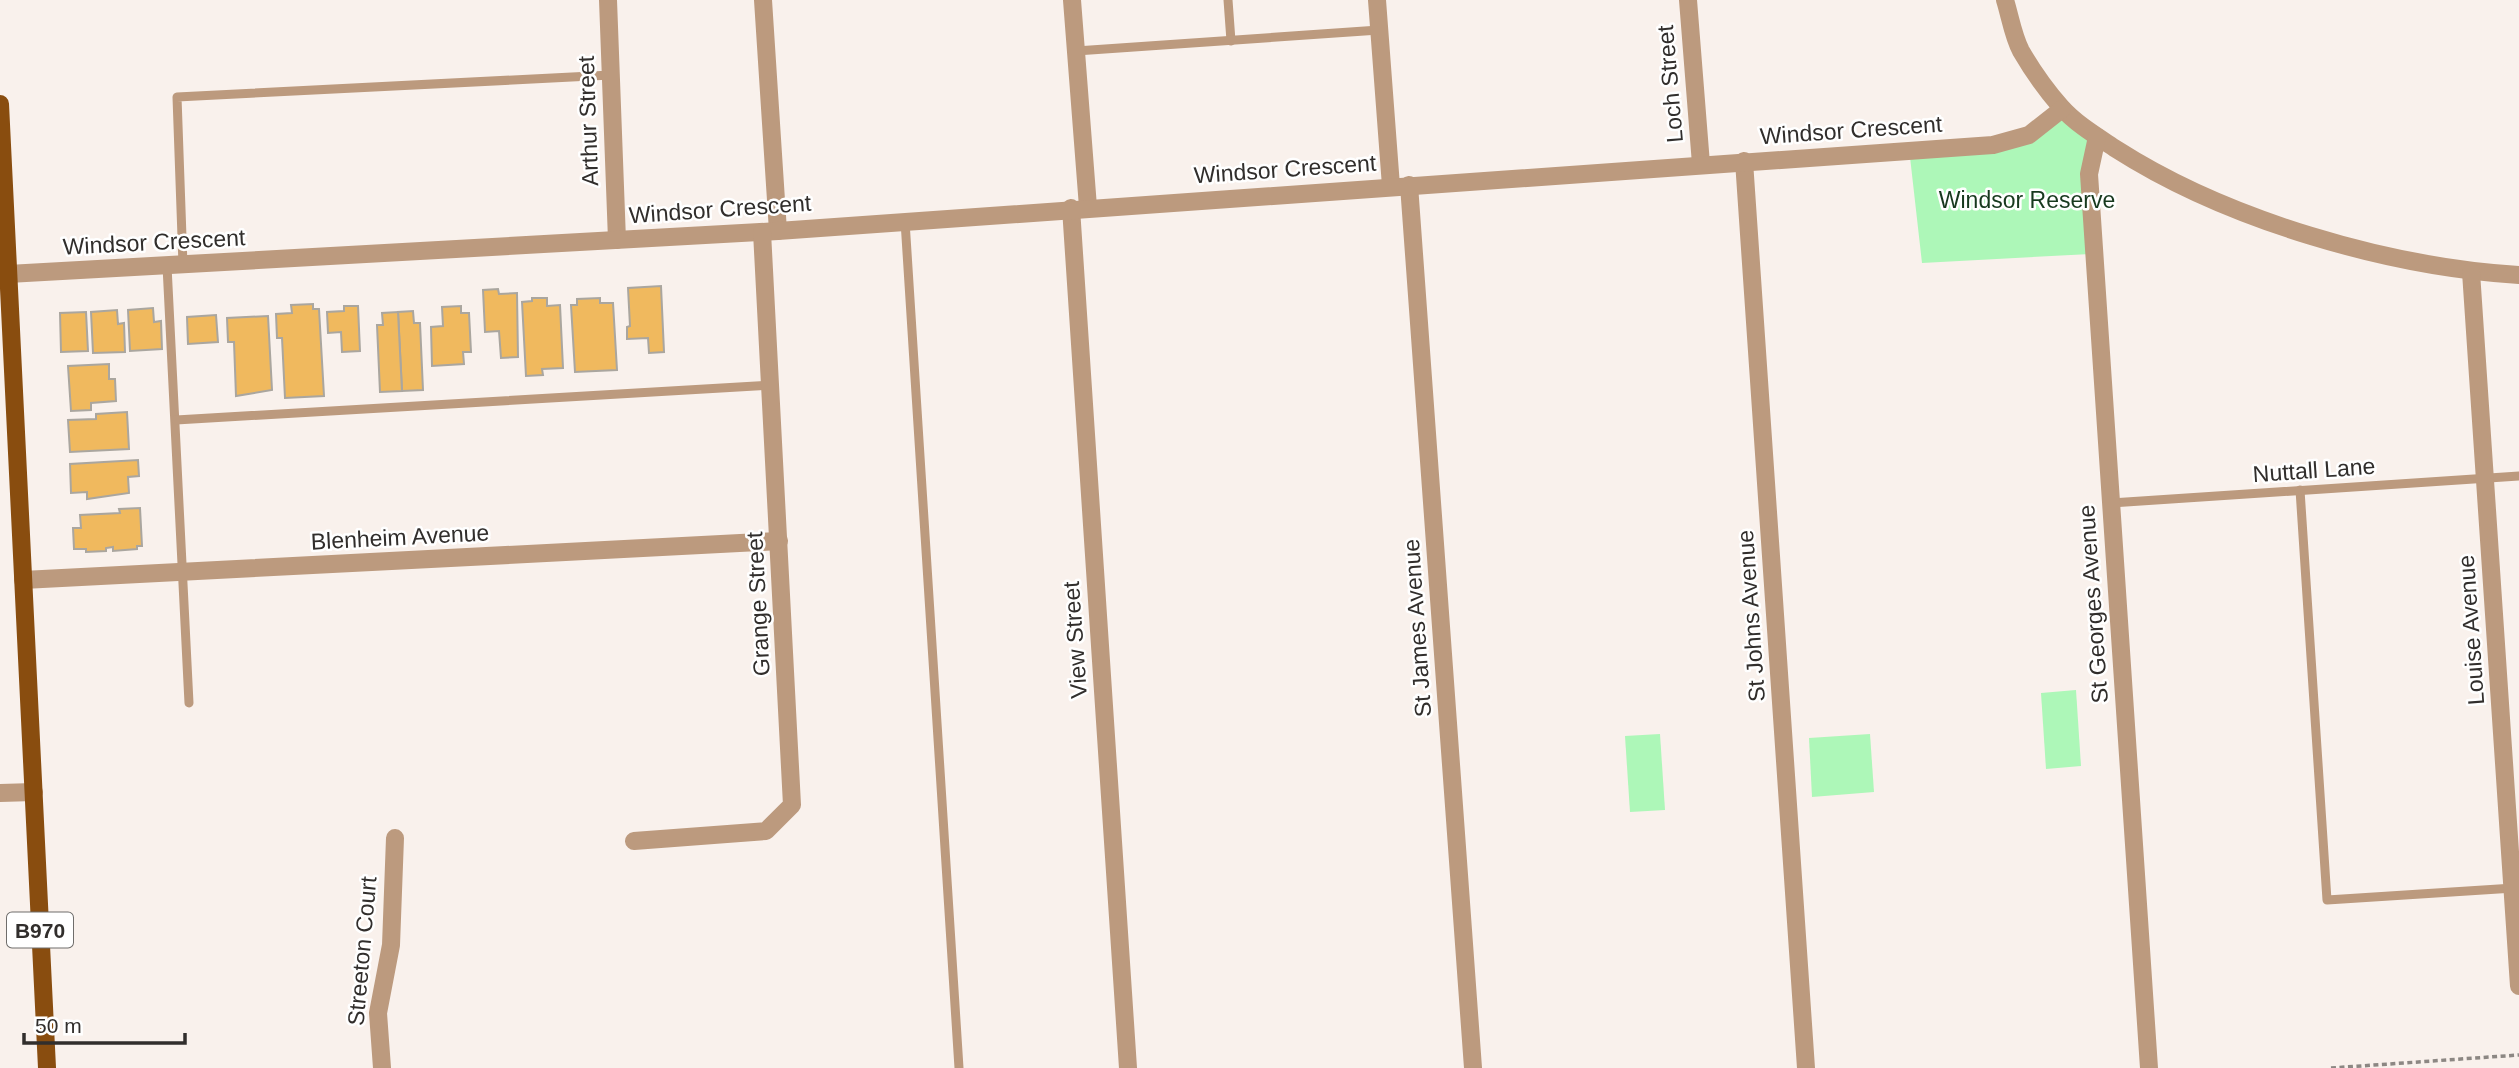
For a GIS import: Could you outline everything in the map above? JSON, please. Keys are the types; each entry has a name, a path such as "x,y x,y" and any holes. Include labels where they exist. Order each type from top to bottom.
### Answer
{"main road":[{"name":"B970","path":"0,104 3,220 8,274 47,1068"}],"street":[{"name":"Arthur Street","path":"608,0 617,240"},
{"name":"Grange Street","path":"634,841 766,831 792,805 772,385 763,0"},
{"name":"View Street","path":"1072,0 1076,51 1079,208 1128,1068"},
{"path":"1377,0 1391,186"},
{"name":"Loch Street","path":"1688,0 1701,164"},
{"path":"2005,0 2020,49 2062,108 2097,137 2140,165 2224,205 2345,245 2472,272 2519,275"},
{"name":"Windsor Crescent","path":"8,274 770,231 1993,145 2029,135 2062,108"},
{"name":"St Georges Avenue","path":"2097,137 2089,174 2149,1068"},
{"name":"St Johns Avenue","path":"1744,162 1807,1068"},
{"name":"St James Avenue","path":"1409,185 1473,1068"},
{"name":"Louise Avenue","path":"2472,272 2516,888 2519,986"},
{"name":"Blenheim Avenue","path":"23,580 779,541"},
{"path":"0,793 33,792"},
{"name":"Streeton Court","path":"382,1068 378,1013 391,945 395,838"}],"lane":[{"path":"1228,0 1231,41"},
{"path":"1076,51 1379,30"},
{"path":"189,704 176,420 177,97 611,75"},
{"path":"905,221 959,1068"},
{"path":"176,420 772,385"},
{"name":"Nuttall Lane","path":"2111,503 2519,475"},
{"path":"2300,490 2327,900 2516,888"}],"path":[{"path":"2331,1068 2519,1055"}],"green space":[{"name":"Windsor Reserve","path":"2063,113 2091,140 2090,254 1922,263 1910,157 1990,151"},
{"path":"2076,690 2081,766 2046,769 2041,693"},
{"path":"1660,734 1665,810 1630,812 1625,736"},
{"path":"1870,734 1874,792 1812,797 1809,738"}],"building":[{"path":"661,286 664,352 649,353 648,338 627,339 627,327 630,326 628,288"},
{"path":"498,289 499,294 517,293 518,357 501,358 499,331 485,332 483,290"},
{"path":"532,298 547,298 547,306 560,305 563,368 542,369 543,375 526,376 522,302 532,301"},
{"path":"600,298 600,303 613,303 617,370 575,372 571,305 577,305 577,299"},
{"path":"313,304 313,309 319,309 324,396 285,398 282,338 277,338 276,314 292,313 291,305"},
{"path":"344,306 358,306 360,351 342,352 341,332 328,333 327,312 344,311"},
{"path":"461,306 461,313 469,313 471,352 463,352 464,364 432,366 431,327 443,326 442,307"},
{"path":"153,308 154,322 161,321 162,349 130,351 128,310"},
{"path":"117,310 118,324 124,323 125,352 93,353 91,312"},
{"path":"413,311 414,323 420,323 423,390 402,391 398,312"},
{"path":"86,312 88,351 61,352 60,313"},
{"path":"398,312 402,391 380,392 377,325 383,325 382,313"},
{"path":"216,315 218,342 188,344 187,317"},
{"path":"268,316 272,390 236,396 234,342 228,342 227,318"},
{"path":"109,364 109,379 115,379 116,401 91,403 91,410 71,411 68,366"},
{"path":"127,412 129,449 70,452 68,420 96,419 96,414"},
{"path":"138,460 139,476 128,477 129,493 87,499 87,492 71,493 70,464"},
{"path":"140,508 142,546 137,546 137,549 113,551 113,547 106,548 106,551 86,552 86,549 74,549 73,528 81,528 80,515 120,513 119,509"}]}
